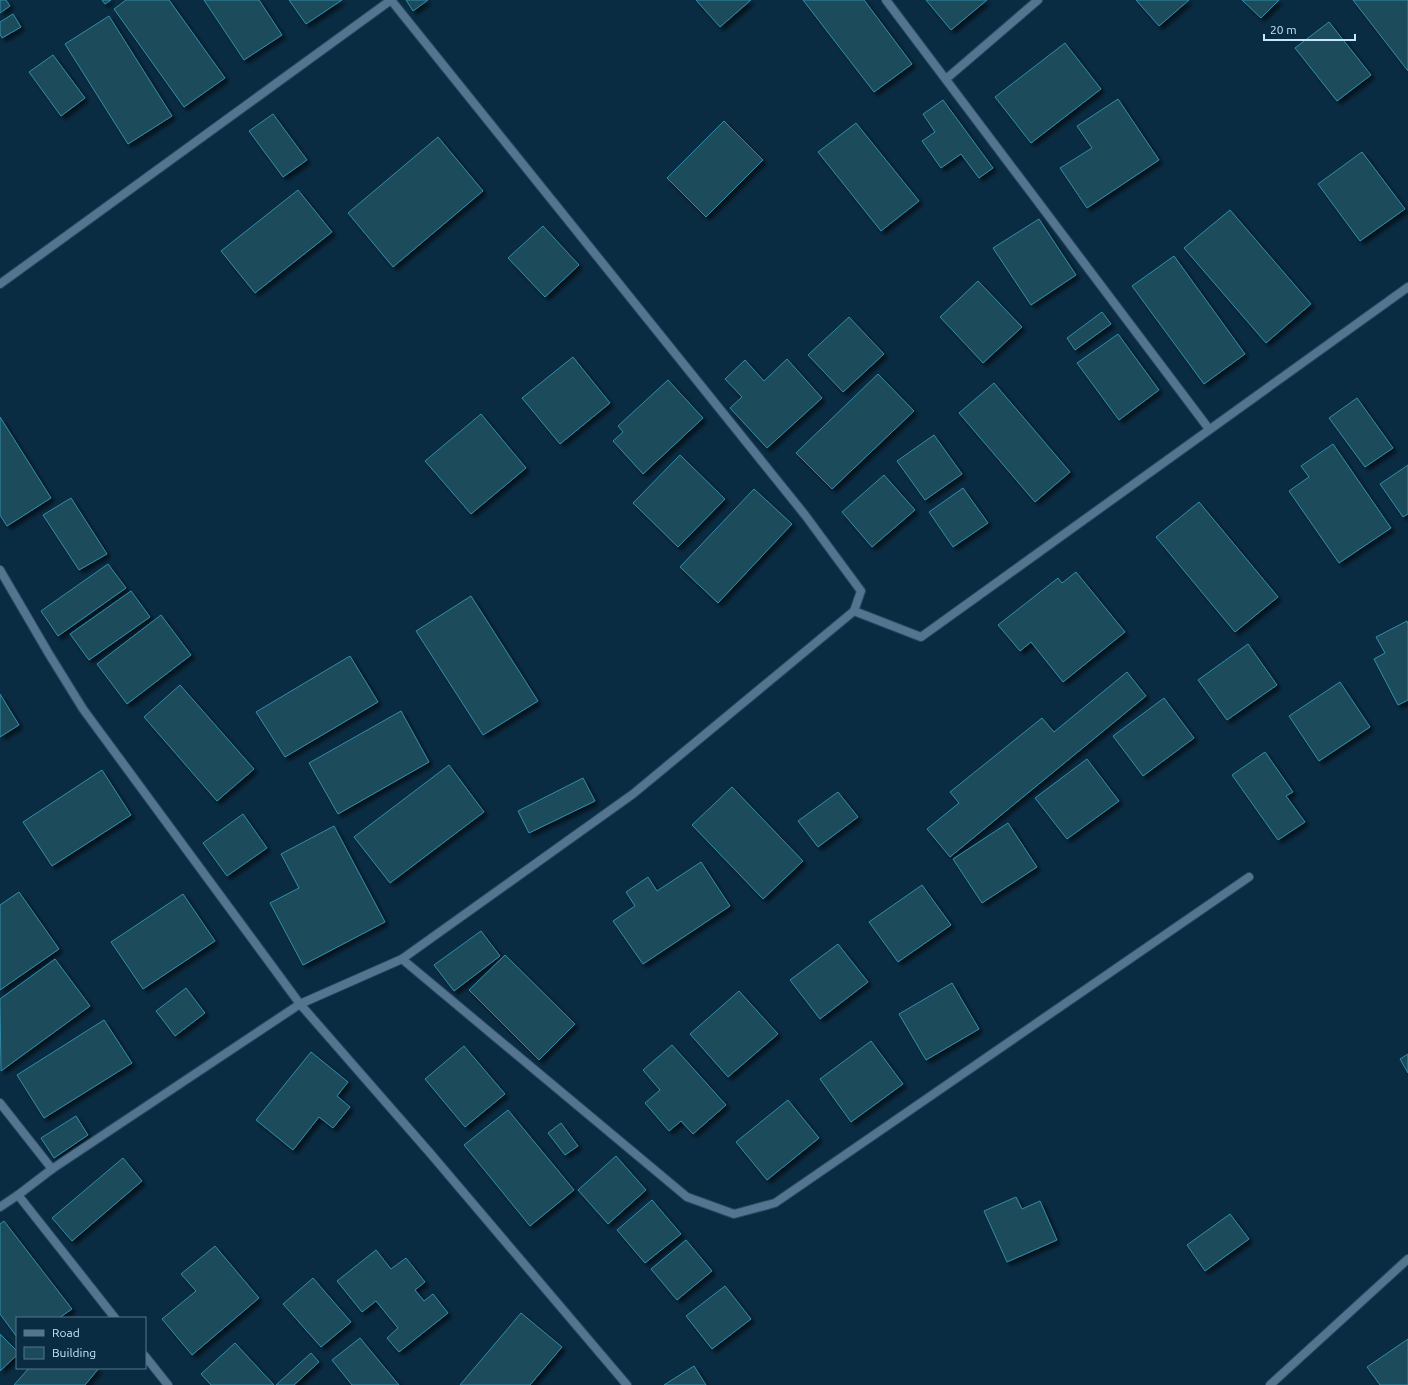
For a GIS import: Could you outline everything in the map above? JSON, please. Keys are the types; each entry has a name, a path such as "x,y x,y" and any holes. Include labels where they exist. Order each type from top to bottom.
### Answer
{"street":[{"path":"0,284 391,0 805,515 861,591 854,611 633,794 402,959 300,1004 52,1169 0,1207"},
{"path":"886,0 1209,429"},
{"path":"946,79 1038,0"},
{"path":"854,611 920,637 1408,287"},
{"path":"0,570 49,654 83,708 300,1004 430,1153 627,1385"},
{"path":"402,959 687,1197 734,1214 775,1203 1249,877"},
{"path":"0,1102 52,1169"},
{"path":"18,1195 114,1317"},
{"path":"1270,1385 1408,1259"},
{"path":"146,1357 168,1385"}],"building":[{"path":"0,0 6,0 10,6 0,13"},
{"path":"102,0 111,0 105,4"},
{"path":"126,0 169,0 225,78 184,107 114,9"},
{"path":"204,0 259,0 282,35 244,60"},
{"path":"289,0 342,0 306,24"},
{"path":"406,0 428,0 413,11"},
{"path":"696,0 751,0 720,27"},
{"path":"803,0 864,0 912,64 874,92"},
{"path":"926,0 987,0 951,30"},
{"path":"1136,0 1189,0 1159,26"},
{"path":"1242,0 1279,0 1261,18"},
{"path":"1353,0 1408,0 1408,71"},
{"path":"13,14 21,27 2,38 0,34 0,22"},
{"path":"109,16 172,116 128,144 65,44"},
{"path":"1329,22 1371,75 1337,101 1295,48"},
{"path":"1065,43 1101,89 1031,143 995,97"},
{"path":"53,55 85,98 61,116 29,72"},
{"path":"1118,99 1159,160 1087,208 1060,168 1092,148 1077,126"},
{"path":"943,100 993,168 979,178 961,154 941,168 922,141 935,132 923,114"},
{"path":"273,114 307,160 283,177 249,131"},
{"path":"724,121 763,160 706,217 667,178"},
{"path":"856,123 919,201 881,231 818,152"},
{"path":"438,137 483,191 393,267 348,213"},
{"path":"1362,152 1405,209 1360,241 1318,184"},
{"path":"298,190 332,232 255,293 221,251"},
{"path":"1230,210 1311,304 1266,343 1184,248"},
{"path":"1039,219 1076,275 1031,305 993,248"},
{"path":"543,226 579,265 545,297 508,258"},
{"path":"1174,256 1245,354 1204,384 1132,286"},
{"path":"978,281 1022,327 983,363 940,317"},
{"path":"1102,312 1111,324 1075,350 1067,338"},
{"path":"849,317 884,354 843,392 808,355"},
{"path":"1118,334 1159,390 1119,420 1077,363"},
{"path":"573,357 610,403 560,444 522,398"},
{"path":"787,359 822,398 767,448 730,408 742,397 725,379 745,360 764,381"},
{"path":"878,374 914,411 832,489 796,453"},
{"path":"668,380 703,418 643,474 613,441 623,432 618,426"},
{"path":"994,383 1070,472 1035,502 959,413"},
{"path":"1357,398 1393,448 1365,467 1329,418"},
{"path":"481,414 526,468 471,514 425,461"},
{"path":"0,417 51,498 7,526 0,515"},
{"path":"934,435 962,474 925,500 897,461"},
{"path":"1333,444 1391,528 1339,563 1289,491 1309,477 1301,466"},
{"path":"680,455 725,499 678,547 633,503"},
{"path":"1408,465 1408,514 1403,517 1380,484"},
{"path":"884,475 915,510 872,547 842,512"},
{"path":"963,488 988,523 953,547 929,512"},
{"path":"754,489 792,524 718,603 680,567"},
{"path":"71,498 107,554 79,570 43,515"},
{"path":"1199,502 1278,597 1235,632 1156,537"},
{"path":"108,564 126,588 58,636 41,611"},
{"path":"1076,572 1125,632 1063,682 1031,642 1020,651 998,625 1058,578 1062,583"},
{"path":"131,591 150,617 89,660 70,634"},
{"path":"471,596 538,701 483,735 416,631"},
{"path":"161,615 191,655 127,704 97,664"},
{"path":"1407,621 1408,700 1398,705 1374,659 1385,653 1376,637"},
{"path":"1248,644 1277,685 1227,720 1198,680"},
{"path":"350,656 378,702 285,757 256,712"},
{"path":"1127,672 1146,696 950,857 927,829 959,803 950,792 1042,718 1054,732"},
{"path":"1340,682 1370,727 1319,761 1289,716"},
{"path":"180,685 254,769 217,801 144,717"},
{"path":"0,694 19,725 0,737"},
{"path":"1164,698 1194,738 1143,776 1113,736"},
{"path":"401,711 429,762 338,814 309,763"},
{"path":"1265,752 1293,792 1286,796 1305,822 1278,840 1232,775"},
{"path":"1087,759 1119,801 1067,839 1035,798"},
{"path":"449,765 484,812 390,883 354,837"},
{"path":"102,770 131,815 52,866 23,822"},
{"path":"583,778 595,801 529,833 518,811"},
{"path":"732,787 803,861 763,899 692,825"},
{"path":"838,792 858,817 818,847 798,821"},
{"path":"243,814 267,848 227,876 203,843"},
{"path":"1008,823 1037,867 982,903 953,859"},
{"path":"334,826 385,922 303,965 270,903 299,888 281,854"},
{"path":"701,862 730,906 643,964 613,921 635,906 626,892 648,877 657,891"},
{"path":"922,885 951,925 898,962 869,922"},
{"path":"19,892 59,949 0,990 0,905"},
{"path":"183,894 215,941 143,989 111,942"},
{"path":"481,931 500,956 454,991 434,965"},
{"path":"838,944 868,982 820,1019 790,980"},
{"path":"505,955 575,1024 539,1060 469,990"},
{"path":"55,959 90,1006 1,1071 0,999"},
{"path":"952,983 979,1029 926,1060 899,1014"},
{"path":"186,988 205,1013 175,1036 156,1011"},
{"path":"739,991 778,1034 728,1077 690,1034"},
{"path":"104,1020 132,1063 44,1118 17,1075"},
{"path":"871,1041 903,1084 851,1122 820,1079"},
{"path":"672,1045 726,1105 693,1134 681,1121 669,1131 645,1103 660,1090 643,1070"},
{"path":"464,1046 505,1094 465,1127 425,1079"},
{"path":"311,1052 348,1082 337,1096 350,1107 333,1128 319,1117 293,1150 256,1120"},
{"path":"1408,1054 1408,1073 1400,1059"},
{"path":"788,1100 819,1138 767,1180 736,1142"},
{"path":"508,1110 574,1190 530,1226 464,1145"},
{"path":"76,1116 88,1135 54,1158 41,1138"},
{"path":"561,1123 578,1146 565,1155 548,1133"},
{"path":"616,1156 646,1190 608,1224 578,1190"},
{"path":"123,1158 142,1181 72,1241 52,1218"},
{"path":"1016,1197 1022,1209 1040,1201 1057,1240 1007,1262 984,1211"},
{"path":"652,1200 681,1234 645,1263 617,1230"},
{"path":"1230,1214 1249,1239 1205,1271 1187,1245"},
{"path":"4,1221 72,1309 60,1317 16,1317 16,1336 0,1314 0,1224"},
{"path":"686,1240 712,1271 677,1300 651,1269"},
{"path":"215,1246 259,1298 192,1355 162,1319 196,1291 181,1274"},
{"path":"376,1250 391,1269 406,1258 425,1282 415,1290 424,1301 433,1294 448,1313 399,1352 387,1338 398,1328 376,1301 362,1312 337,1281"},
{"path":"313,1278 351,1322 321,1347 283,1304"},
{"path":"725,1286 751,1319 712,1349 686,1316"},
{"path":"521,1313 562,1347 530,1385 460,1385"},
{"path":"0,1334 16,1350 16,1356 0,1371"},
{"path":"360,1338 399,1385 352,1385 332,1360"},
{"path":"1408,1339 1408,1385 1380,1385 1367,1367"},
{"path":"235,1343 274,1385 211,1385 201,1374"},
{"path":"311,1353 319,1362 294,1385 276,1385"},
{"path":"694,1366 706,1385 664,1385"},
{"path":"28,1369 98,1369 85,1385 14,1385"}]}
